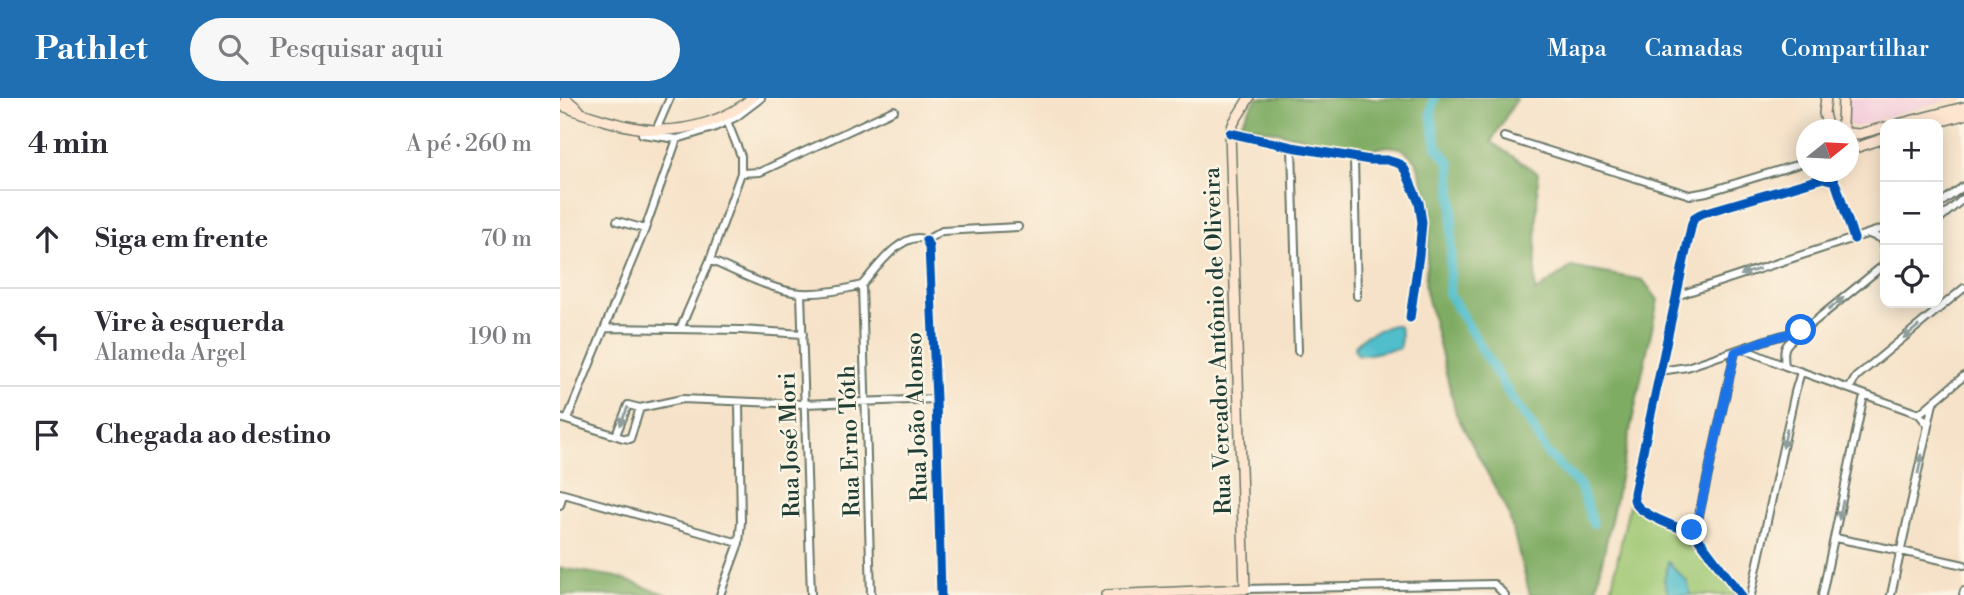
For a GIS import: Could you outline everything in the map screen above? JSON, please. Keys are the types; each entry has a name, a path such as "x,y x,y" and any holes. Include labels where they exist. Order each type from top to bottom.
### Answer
{"main road":[{"name":"Rua Vereador Antônio de Oliveira","path":"1245,589 1230,133 1234,121 1249,98"},
{"path":"1825,119 1826,98"},
{"path":"1842,119 1843,98"},
{"path":"564,101 583,113 656,130 691,126 713,120 725,116 750,100"},
{"path":"1930,119 1961,114"},
{"path":"1943,120 1961,114"},
{"path":"1859,134 1880,129"},
{"path":"1859,147 1880,140"},
{"path":"1106,595 1245,589"}],"street":[{"path":"656,130 670,98"},
{"path":"736,98 750,100"},
{"path":"642,134 677,139 713,128 748,109 761,98"},
{"path":"741,173 760,172 894,110"},
{"path":"680,329 710,260 741,173 741,156 727,121"},
{"path":"1230,133 1292,147 1400,164 1419,203 1422,222 1410,318"},
{"path":"1504,137 1690,195 1796,165"},
{"path":"640,408 630,439 564,419 606,328 677,139"},
{"path":"1292,147 1298,351"},
{"path":"1354,158 1357,296"},
{"path":"1741,595 1692,530 1678,528 1643,510 1634,502 1692,223 1700,214 1818,178 1828,178 1837,187 1854,239"},
{"path":"1943,202 1963,189"},
{"path":"1943,216 1964,198"},
{"path":"617,221 645,229"},
{"path":"710,260 761,281 801,293 847,289 862,285 889,253 915,237 926,240 942,231 1018,227"},
{"path":"1676,296 1880,231"},
{"path":"1868,233 1880,238"},
{"name":"Rua João Alonso","path":"926,240 929,247 936,399 940,595"},
{"path":"1785,366 1785,347 1880,268"},
{"name":"Rua Erno Tóth","path":"862,285 871,595"},
{"path":"1849,389 1856,377 1964,288"},
{"name":"Rua José Mori","path":"801,293 811,595"},
{"path":"606,328 741,330 803,334"},
{"path":"1660,371 1687,367 1805,329"},
{"path":"1742,349 1919,414 1928,425"},
{"path":"1692,530 1698,520 1735,352"},
{"path":"1751,595 1801,372"},
{"path":"1919,414 1964,376"},
{"path":"1822,595 1864,395"},
{"path":"617,435 628,405 640,408 682,400 804,404 936,399"},
{"path":"720,595 738,543 742,502 739,402"},
{"path":"1891,595 1933,403"},
{"path":"560,505 561,494 738,543"},
{"path":"1835,538 1964,565"},
{"path":"1245,589 1494,584 1505,595"}],"shaded area":[{"path":"1844,98 1953,98 1859,126 1859,119 1845,119"}],"green space":[{"path":"1257,98 1517,98 1491,142 1538,173 1535,292 1571,267 1643,280 1658,300 1595,595 1530,595 1508,512 1456,414 1425,287 1431,210 1416,160 1401,148 1388,146 1365,151 1240,124"},
{"path":"1629,505 1693,536 1739,595 1610,595"},
{"path":"560,568 617,577 667,595 560,595"}],"water":[{"path":"1392,325 1398,325 1401,331 1399,349 1358,355 1354,349 1360,340"},
{"path":"1668,562 1687,581 1691,595 1669,595 1664,581"}],"waterway":[{"path":"1434,98 1431,114 1437,147 1450,163 1453,206 1449,294 1547,453 1580,486 1593,523"}],"cycle path":[{"path":"1230,133 1292,147 1400,164 1419,203 1422,222 1410,318"},
{"path":"1741,595 1692,530 1679,528 1653,517 1640,508 1634,499 1692,223 1700,214 1823,178 1834,181 1854,239"},
{"path":"926,240 929,247 936,399 941,595"}],"route":[{"path":"1692,530 1698,520 1735,352 1801,330"}]}
